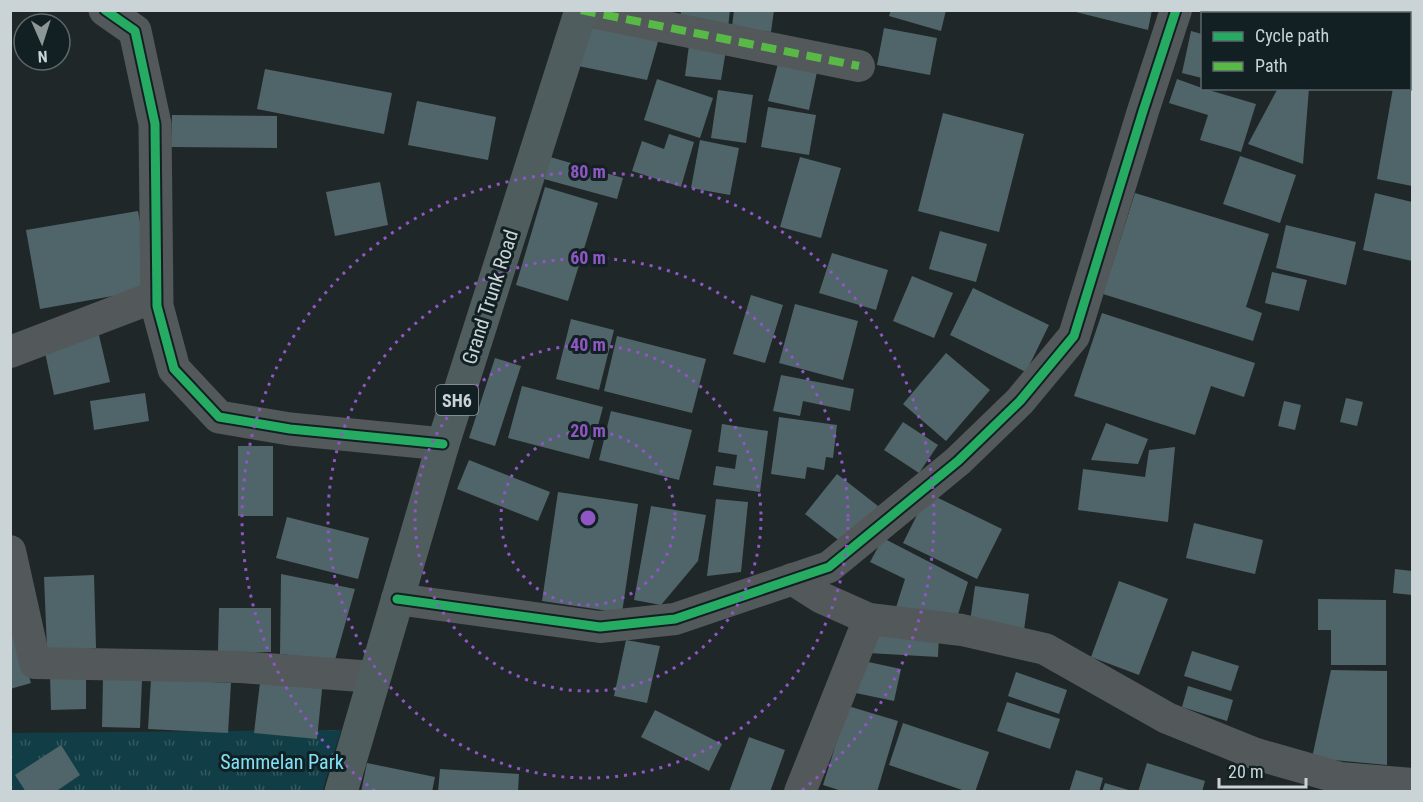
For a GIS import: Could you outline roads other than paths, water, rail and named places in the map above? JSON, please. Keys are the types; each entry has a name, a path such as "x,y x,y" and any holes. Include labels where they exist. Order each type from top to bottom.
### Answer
{"main road":[{"name":"Grand Trunk Road","path":"341,792 443,444 581,10"}],"street":[{"path":"105,10 135,31 155,124 157,296 174,369 219,417 290,429 443,444"},
{"path":"581,10 859,66"},
{"path":"397,599 600,627 675,619 829,567 958,461 1020,401 1074,336 1176,10"},
{"path":"10,352 157,296"},
{"path":"10,551 35,663 241,668 374,677"},
{"path":"792,579 822,598 869,619 962,630 1045,649 1167,718 1256,754 1340,778 1413,784"},
{"path":"800,792 869,619"}],"park label":[{"name":"Sammelan Park","path":"282,762"}]}
